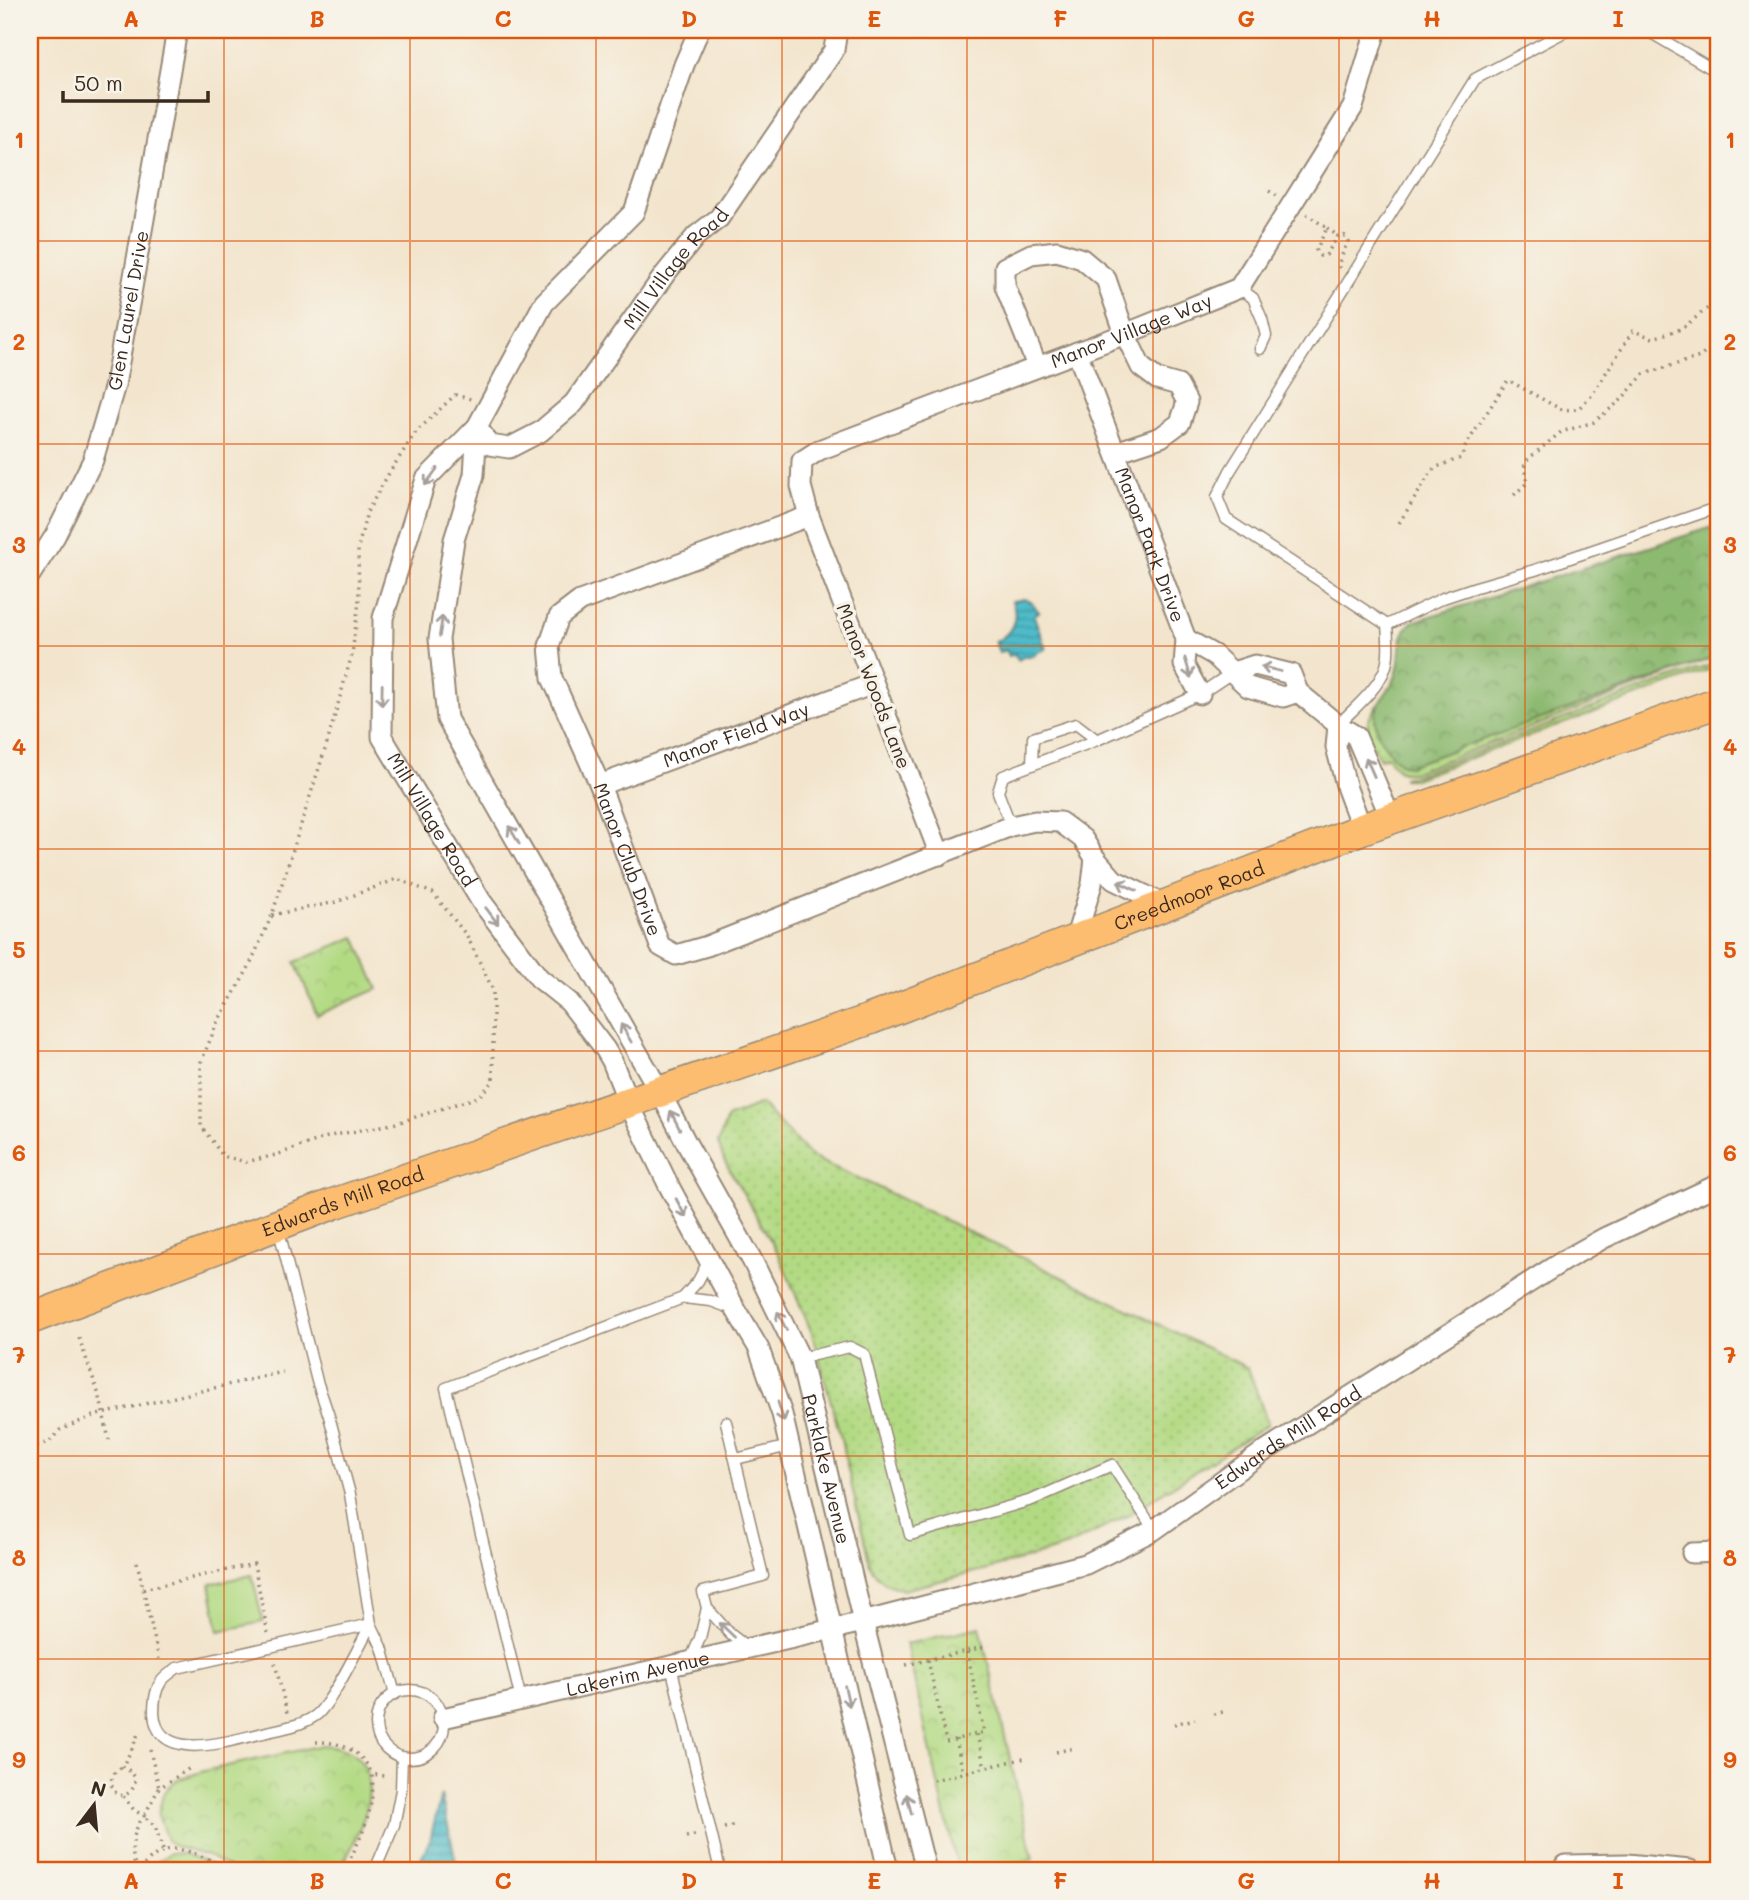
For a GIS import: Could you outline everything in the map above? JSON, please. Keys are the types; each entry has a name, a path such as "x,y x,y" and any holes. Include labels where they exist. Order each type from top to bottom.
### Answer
{"main road":[{"name":"Creedmoor Road","path":"660,1092 868,1020 1362,829 1719,702"},
{"name":"Edwards Mill Road","path":"30,1319 278,1225 660,1092"}],"street":[{"name":"Glen Laurel Drive","path":"30,575 55,536 93,460 115,385 177,30"},
{"name":"Mill Village Road","path":"628,1104 605,1049 569,1002 539,978 481,901 382,737 383,618 426,479 477,427 544,303 634,212 684,65 699,30"},
{"name":"Mill Village Road","path":"477,427 490,445 509,448 540,432 574,403 665,274 696,236 719,218 834,50 837,30"},
{"path":"1239,288 1353,107 1376,30"},
{"name":"Manor Park Drive","path":"1037,366 1005,286 1005,267 1031,254 1057,251 1082,259 1107,279 1125,334 1141,368 1157,379 1178,385 1187,402 1180,423 1161,437 1116,452"},
{"name":"Manor Village Way","path":"809,516 801,486 802,461 819,450 1239,288"},
{"name":"Manor Park Drive","path":"1077,352 1186,639 1184,665 1200,694"},
{"name":"Mill Village Road","path":"477,427 474,475 454,540 439,639 447,719 660,1092"},
{"name":"Manor Woods Lane","path":"809,516 940,855"},
{"name":"Manor Club Drive","path":"809,516 580,601 559,617 549,646 552,678 600,785 660,946 676,955 708,946 1011,826 1035,821 1060,822 1083,839 1114,880 1165,905"},
{"name":"Manor Park Drive","path":"1186,639 1214,654 1248,687 1283,697 1298,692 1356,737 1391,819"},
{"name":"Manor Field Way","path":"600,785 873,684"},
{"path":"1338,725 1336,747 1347,789 1362,829"},
{"path":"1075,940 1092,884 1095,858"},
{"name":"Parklake Avenue","path":"660,1092 752,1260 800,1358 926,1870"},
{"name":"Parklake Avenue","path":"628,1104 669,1186 759,1349 782,1414 888,1870"},
{"name":"Edwards Mill Road","path":"832,1629 1086,1564 1154,1530 1262,1452 1563,1261 1604,1238 1719,1184"},
{"path":"1692,1553 1719,1552"},
{"name":"Lakerim Avenue","path":"443,1718 832,1629"},
{"path":"1566,1865 1627,1864 1690,1870"}],"lane":[{"path":"1387,625 1226,519 1217,496 1475,79 1568,30"},
{"path":"1646,30 1719,72"},
{"path":"1239,288 1253,298 1262,318 1266,336 1260,349"},
{"path":"1387,625 1454,594 1535,570 1719,507"},
{"path":"1338,725 1375,687 1386,668 1387,625"},
{"path":"1011,826 998,792 1003,776 1097,740 1200,694 1233,672"},
{"path":"1032,765 1033,738 1076,724 1097,740"},
{"path":"278,1225 317,1381 351,1494 371,1624 382,1647 395,1694"},
{"path":"683,1298 698,1281 709,1260"},
{"path":"522,1700 446,1388 683,1298 711,1301 736,1310"},
{"path":"800,1358 850,1346 864,1354 910,1535 1032,1500 1112,1465 1154,1530"},
{"path":"720,1870 680,1664 699,1638 707,1608 703,1591 763,1576 726,1422"},
{"path":"736,1459 789,1446"},
{"path":"707,1608 730,1634 750,1648"},
{"path":"371,1624 327,1704 316,1716 298,1725 204,1746 183,1745 165,1737 155,1723 154,1703 160,1682 177,1668 371,1624"},
{"path":"412,1690 429,1696 443,1718 440,1740 424,1755 413,1758 392,1753 384,1746 376,1728 376,1717 386,1700 395,1694 412,1690"},
{"path":"375,1870 394,1825 401,1790 402,1757"}],"path":[{"path":"1304,213 1338,236 1345,236 1348,242 1339,267 1352,277"},
{"path":"1327,228 1316,250 1320,256 1326,255 1338,236"},
{"path":"1712,305 1719,283"},
{"path":"1399,523 1434,468 1461,458 1466,445 1508,380 1562,410 1578,409 1591,396 1633,331 1653,338 1681,329 1712,305 1719,304"},
{"path":"1514,495 1528,482 1524,467 1528,459 1561,432 1594,422 1620,401 1644,374 1700,357 1719,341"},
{"path":"272,915 335,902 397,879 433,893 467,936 493,990 493,1082 478,1097 397,1123 330,1136 276,1155 246,1162 223,1156 201,1126 201,1062 217,1023 248,969 272,915 328,740 352,654 359,602 358,548 367,512 416,432 455,395 490,403"},
{"path":"79,1338 89,1364 109,1440"},
{"path":"30,1447 48,1442 60,1430 73,1423 103,1413 283,1373"},
{"path":"137,1562 159,1659"},
{"path":"143,1589 254,1564 268,1633"},
{"path":"906,1665 988,1646"},
{"path":"928,1660 946,1742 985,1732 967,1651"},
{"path":"275,1664 287,1713"},
{"path":"1214,1714 1227,1711"},
{"path":"1174,1724 1195,1719"},
{"path":"138,1734 122,1767 116,1770 112,1777 111,1784 117,1795 123,1796 134,1810 155,1826 163,1850"},
{"path":"977,1734 985,1768"},
{"path":"956,1739 963,1773"},
{"path":"316,1742 348,1748 360,1756 372,1774 369,1815 344,1870"},
{"path":"1056,1752 1074,1748"},
{"path":"150,1750 159,1788"},
{"path":"933,1780 1026,1758"},
{"path":"122,1767 135,1777 133,1789 123,1796"},
{"path":"190,1768 159,1788 138,1823 132,1850 133,1861 138,1870 163,1850 173,1849 197,1855 229,1870"},
{"path":"372,1774 385,1776"},
{"path":"724,1828 736,1825"},
{"path":"686,1837 701,1834"}],"green space":[{"path":"1719,525 1719,656 1408,766 1396,760 1384,745 1377,729 1376,711 1395,678 1401,640 1412,622"},
{"path":"1701,662 1418,771 1403,772 1396,768 1387,756 1380,759 1367,732 1369,719 1378,704 1375,719 1408,766"},
{"path":"1719,662 1719,666 1414,779 1403,779 1403,777 1416,775"},
{"path":"355,937 378,989 317,1015 295,962"},
{"path":"761,1104 811,1157 1248,1368 1268,1424 1125,1517 1068,1546 903,1590 885,1583 870,1565 840,1435 812,1333 779,1255 724,1160 718,1143 727,1118"},
{"path":"252,1575 263,1622 219,1631 210,1584"},
{"path":"980,1627 1033,1859 992,1870 958,1870 906,1644"},
{"path":"323,1745 346,1750 361,1762 368,1777 365,1815 339,1870 234,1870 210,1857 174,1846 167,1840 158,1815 163,1795 177,1780 204,1771"},
{"path":"170,1853 185,1854 225,1870 146,1870"}],"water":[{"path":"1024,599 1031,602 1039,612 1035,614 1035,619 1046,649 1034,656 1025,656 1018,660 1015,654 1009,656 1006,650 999,652 995,642 1006,635 1013,625 1015,614 1012,601"},
{"path":"441,1795 458,1870 415,1870 430,1840"}]}
